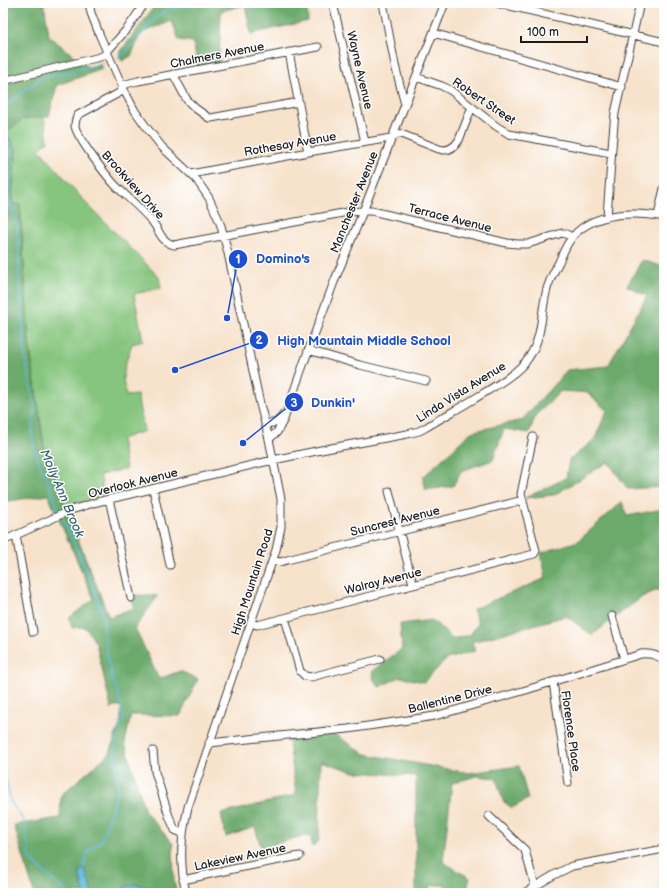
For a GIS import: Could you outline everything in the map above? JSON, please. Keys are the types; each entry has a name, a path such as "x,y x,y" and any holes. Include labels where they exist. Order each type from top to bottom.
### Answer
{"street":[{"name":"High Mountain Road","path":"89,3 107,52 135,111 154,138 191,174 202,187 218,218 224,236 281,499 282,511 280,535 273,560 188,806 182,833 181,851 186,893"},
{"path":"3,81 100,57 107,52 127,29 145,3"},
{"name":"Wayne Avenue","path":"333,3 366,142"},
{"path":"383,3 395,65 405,105"},
{"name":"Manchester Avenue","path":"269,439 276,434 281,426 334,282 445,3"},
{"path":"497,3 664,42"},
{"path":"607,216 611,153 616,113 640,3"},
{"path":"433,33 622,86"},
{"name":"Chalmers Avenue","path":"123,88 126,84 138,81 318,47"},
{"path":"289,52 308,152"},
{"path":"173,74 187,100 208,118 299,102"},
{"name":"Robert Street","path":"416,77 450,90 496,126 509,134 611,153"},
{"name":"Brookview Drive","path":"123,88 120,93 76,117 75,121 78,134 91,154 114,184 152,221 161,237 166,242 177,245 224,236"},
{"path":"393,136 401,134 439,149 448,150 452,148 459,140 472,107"},
{"name":"Rothesay Avenue","path":"191,174 391,138 393,136"},
{"path":"572,237 589,223 607,216 629,213 661,216 664,188"},
{"name":"Terrace Avenue","path":"224,236 348,212 372,211 507,243 528,244 562,233 572,237"},
{"name":"Linda Vista Avenue","path":"273,460 419,431 498,384 524,364 538,341 549,283 572,237"},
{"path":"308,350 360,365 426,381"},
{"name":"Manchester Avenue","path":"265,423 272,424 277,422 287,410"},
{"path":"523,500 522,494 533,437"},
{"name":"Overlook Avenue","path":"3,541 71,510 109,499 273,460"},
{"path":"153,489 170,565"},
{"path":"389,491 413,584"},
{"path":"109,499 131,598"},
{"name":"Suncrest Avenue","path":"273,560 280,562 523,500"},
{"name":"Walray Avenue","path":"251,623 257,625 286,618 534,554 536,550 523,500"},
{"path":"16,535 33,632"},
{"path":"612,616 624,659"},
{"path":"286,618 300,671 305,676 311,677 380,659"},
{"name":"Ballentine Drive","path":"209,743 355,728 428,717 505,697 641,654 646,653 655,655 664,660"},
{"name":"Florence Place","path":"553,682 568,784"},
{"path":"154,751 156,772 169,816 175,830 182,833"},
{"path":"489,816 524,850 535,886"},
{"path":"524,893 554,874 575,865 664,849"},
{"name":"Lakeview Avenue","path":"184,880 300,856"}],"green space":[{"path":"3,3 44,3 49,36 88,67 100,65 103,69 57,85 49,116 23,119 6,132 16,150 12,197 13,205 20,204 29,343 44,447 65,507 109,617 134,608 132,595 158,596 135,628 159,679 180,671 198,679 180,716 131,715 125,743 145,811 173,844 174,882 177,893 169,893 137,884 125,887 125,893 93,893 84,868 79,873 84,893 34,893 14,825 60,818 61,795 110,753 121,721 121,706 111,708 96,643 85,627 72,628 69,618 94,599 48,495 3,502"},
{"path":"307,3 308,21 251,34 245,5 221,11 219,66 198,69 193,42 179,40 172,21 141,33 131,56 122,61 119,54 156,4"},
{"path":"44,117 48,141 39,149 85,202 159,277 161,288 134,294 143,341 132,344 125,365 123,379 126,396 137,395 144,431 121,439 126,469 100,475 104,495 65,507 44,447 29,343 20,204 13,205 6,132 23,119"},
{"path":"642,260 664,267 664,587 642,597 592,635 566,616 472,642 475,651 447,659 424,682 400,677 379,687 372,678 373,670 402,649 400,624 433,620 452,639 470,635 478,624 473,609 546,578 541,553 578,541 622,502 627,516 663,509 662,487 628,489 608,462 554,495 525,498 566,478 569,460 594,440 607,411 588,393 561,391 536,415 529,433 504,429 493,460 461,471 453,486 426,490 423,477 471,432 522,420 567,370 608,366 647,296 627,286"},
{"path":"328,730 365,754 469,773 519,766 528,799 512,808 503,801 496,778 477,776 452,783 443,862 470,878 466,893 446,893 445,885 431,885 430,893 416,893 416,776 354,772 321,761 319,841 312,847 311,837 302,836 261,848 255,827 226,837 221,814 296,795 288,734"}],"water":[{"path":"84,868 93,893 84,893 79,873"},
{"path":"137,884 169,893 125,893 125,887"}],"waterway":[{"path":"118,58 135,42 157,16 167,10 185,7 195,3"},
{"path":"5,106 43,78 104,63"},
{"name":"Molly Ann Brook","path":"3,86 6,98 4,117 5,129 11,146 13,167 9,192 16,222 19,247 19,273 25,355 35,408 32,432 38,462 47,478 59,512"},
{"name":"Molly Ann Brook","path":"62,518 90,579 100,606 104,621 106,651 112,678 117,689 123,721 115,734 118,790 106,824 104,835 100,843 92,847 88,852 84,868"},
{"path":"3,768 11,802 24,821 30,857 37,866 67,893"}],"place":[{"name":"Domino's","path":"227,318"},
{"name":"High Mountain Middle School","path":"175,370"},
{"name":"Dunkin'","path":"243,443"}]}
